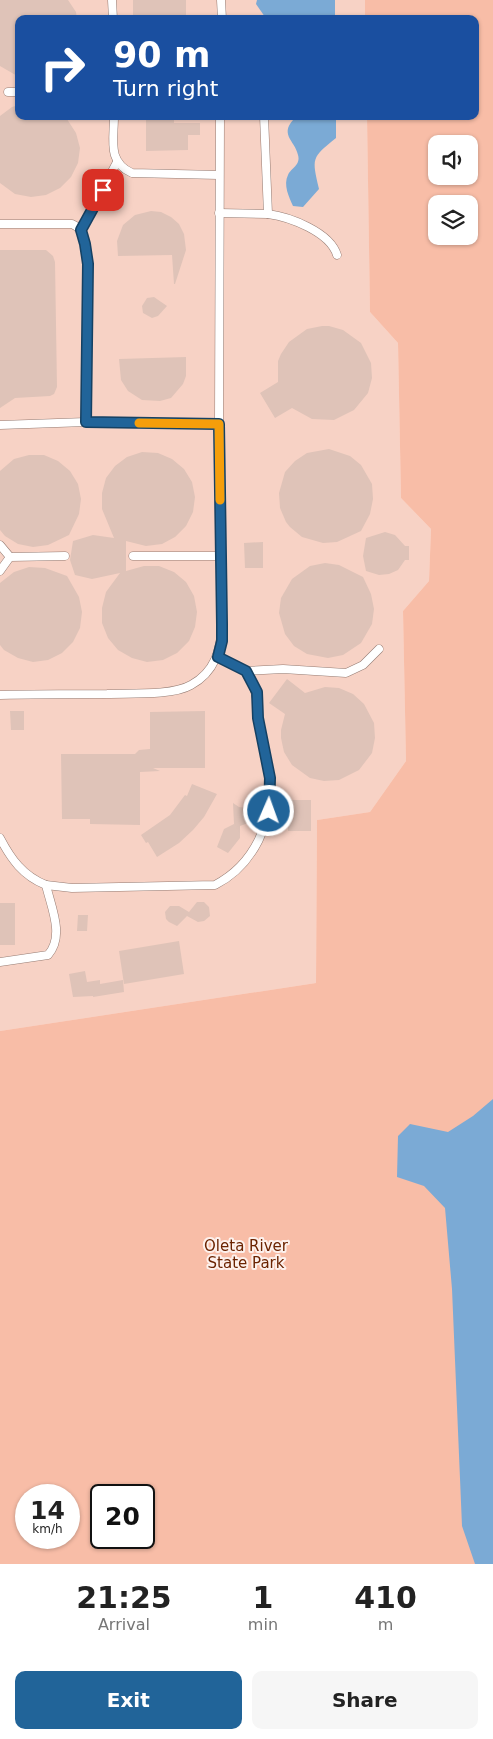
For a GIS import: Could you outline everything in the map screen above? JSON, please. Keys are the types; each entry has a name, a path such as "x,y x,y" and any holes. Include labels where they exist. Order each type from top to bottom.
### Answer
{"lane":[{"path":"112,0 112,15"},
{"path":"222,0 222,15"},
{"path":"8,92 15,92"},
{"path":"114,120 114,152 117,162 123,169 132,173 219,175"},
{"path":"0,695 148,693 173,690 190,686 206,674 218,657 222,641 219,424 220,120"},
{"path":"264,120 268,214"},
{"path":"81,230 117,162"},
{"path":"219,213 283,216 316,232 335,249 337,255"},
{"path":"0,224 72,224 81,230 88,264 86,422"},
{"path":"0,425 86,422 219,424"},
{"path":"0,545 10,557"},
{"path":"10,557 65,556"},
{"path":"133,556 221,556"},
{"path":"0,571 10,557"},
{"path":"218,657 246,671 283,669 346,673 363,665 379,649"},
{"path":"0,838 14,861 24,872 33,880 46,885 72,888 215,885 228,878 238,870 255,847 265,828 269,811 270,778 258,718 257,692 246,671"},
{"path":"0,962 48,954 53,949 57,934 46,885"}],"shaded area":[{"path":"0,0 365,0 365,15 15,15 15,120 367,120 370,312 398,343 401,498 431,529 429,581 403,611 406,761 370,812 317,820 316,983 0,1031"}],"green space":[{"name":"Oleta River State Park","path":"365,0 493,0 493,1564 0,1564 0,1031 316,983 317,820 370,812 406,761 403,611 429,581 431,529 401,498 398,343 370,312 367,120 479,120 479,15 365,15"}],"water":[{"path":"257,0 335,0 335,15 264,15 256,4"},
{"path":"293,120 336,120 336,138 322,150 316,159 315,171 319,189 303,207 293,206 286,187 288,175 297,164 299,158 289,137 288,128"},
{"path":"493,1099 493,1564 475,1564 462,1526 452,1289 445,1208 424,1186 397,1177 398,1136 410,1124 448,1132 473,1116"}],"building":[{"path":"0,0 68,0 76,15 15,15 15,75 0,66"},
{"path":"133,0 186,0 186,15 133,15"},
{"path":"15,106 15,120 68,120 76,133 80,148 78,163 71,177 60,188 46,195 31,197 15,194 0,183 0,116"},
{"path":"146,120 174,120 174,123 200,123 200,135 188,135 188,150 146,151"},
{"path":"151,211 161,212 171,217 179,224 184,234 186,250 175,284 172,255 118,256 117,241 123,225 135,215"},
{"path":"0,250 46,250 53,256 55,262 57,387 54,394 50,396 15,398 0,408"},
{"path":"154,297 167,306 158,316 152,318 143,313 142,306 147,298"},
{"path":"322,326 343,330 361,343 371,363 372,378 368,393 354,410 334,420 312,419 292,408 275,418 260,393 278,382 278,361 289,342 307,329"},
{"path":"186,357 186,376 183,384 171,398 160,401 142,400 128,391 121,380 119,359"},
{"path":"329,449 350,456 361,465 372,484 373,499 370,514 361,531 337,542 323,543 302,537 290,527 280,508 279,493 285,472 295,461 307,453"},
{"path":"142,452 158,453 172,459 184,469 192,482 195,497 193,512 186,526 175,537 162,544 146,546 126,541 126,571 144,566 159,566 174,572 186,582 194,596 197,612 195,627 189,641 177,653 163,660 147,662 132,658 118,650 108,638 102,623 102,608 106,592 120,573 92,579 75,575 70,560 73,541 93,535 114,538 102,509 102,493 106,478 115,466 127,457"},
{"path":"29,455 44,455 58,461 70,471 78,484 81,499 79,514 69,535 48,545 33,547 18,544 5,536 0,530 0,471 14,459"},
{"path":"385,532 395,535 405,546 409,546 409,560 405,560 398,570 389,574 379,575 366,571 363,556 366,538"},
{"path":"263,542 263,568 245,568 244,543"},
{"path":"325,563 339,565 363,577 371,594 374,609 372,624 361,643 343,655 328,658 307,654 294,646 285,634 279,613 281,598 292,579 310,566"},
{"path":"29,567 45,568 67,576 79,597 82,612 80,628 73,642 62,653 48,660 33,662 18,658 4,650 0,645 0,583 14,572"},
{"path":"287,679 305,693 325,687 339,688 353,694 364,704 374,723 375,738 372,753 359,770 339,780 324,781 310,778 292,765 284,752 281,738 285,714 269,703"},
{"path":"10,711 24,711 24,730 11,730"},
{"path":"205,711 205,768 153,768 160,771 140,772 140,825 90,824 90,819 62,819 61,754 135,754 139,750 150,749 150,712"},
{"path":"192,784 217,794 204,817 193,830 179,843 157,857 148,842 146,843 141,835 170,815 185,795 187,796"},
{"path":"288,800 311,800 311,831 288,831"},
{"path":"233,803 239,807 247,808 251,817 248,823 240,826 240,838 228,853 217,847 224,829 234,824"},
{"path":"197,902 204,902 209,907 210,916 204,921 198,922 187,916 177,926 166,919 165,912 170,906 179,906 189,912"},
{"path":"0,903 15,903 15,945 0,945"},
{"path":"78,915 88,915 87,931 77,931"},
{"path":"179,941 184,974 124,984 119,951"},
{"path":"85,971 87,982 100,980 100,984 123,980 124,992 93,997 73,997 69,974"}],"slow traffic":[{"path":"139,423 219,424 220,500"}],"route":[{"path":"103,190 81,230 84,237 88,264 86,422 219,424 222,641 218,657 246,671 257,692 258,718 270,778 269,811"}]}
